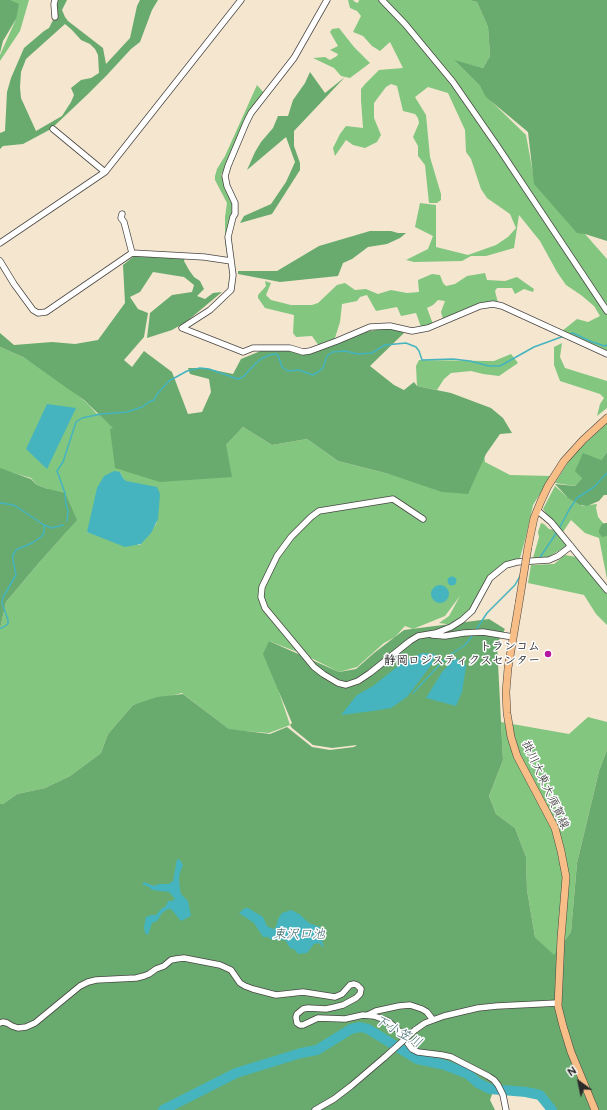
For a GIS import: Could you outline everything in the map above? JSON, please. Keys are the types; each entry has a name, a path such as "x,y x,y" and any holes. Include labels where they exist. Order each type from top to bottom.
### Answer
{"main road":[{"name":"掛川大東大須賀線","path":"595,1110 571,1052 558,1003 566,877 561,851 555,828 518,756 511,737 507,713 506,692 508,668 534,518 548,486 564,461 583,440 607,418"}],"street":[{"path":"55,0 55,17"},
{"path":"0,243 105,172 241,0"},
{"path":"326,0 294,58 251,113 228,166 225,176 236,203 235,214 232,218 228,237 233,275 231,290 210,310 182,328 243,352 253,348 290,348 303,352 310,351 337,341 370,327 390,326 412,331 428,328 480,306 493,304 502,306 607,354"},
{"path":"382,0 409,28 453,82 607,311"},
{"path":"53,129 105,172"},
{"path":"122,214 132,252"},
{"path":"0,261 14,284 33,310 38,313 46,312 132,252 204,257 231,261"},
{"path":"423,519 393,499 320,512 311,517 291,537 277,556 262,587 261,597 265,608 314,667 338,683 346,685 358,681 418,636 436,633 451,627 462,620 472,610 490,578 506,566 517,562 549,560 558,556 571,546"},
{"path":"538,510 551,522 607,590"},
{"path":"428,634 445,636 483,632 513,637"},
{"path":"0,1023 4,1022 18,1028 26,1027 35,1023 80,986 88,982 96,980 136,978 149,974 164,966 170,960 184,958 224,966 231,970 240,983 245,986 276,995 310,992 335,997 342,994 350,985 354,984 360,987 360,994 356,998 343,1005 326,1009 308,1008 300,1011 296,1016 297,1023 303,1025 318,1018 344,1019 363,1015 374,1016 388,1021 398,1030 412,1049 418,1052 451,1057 494,1080 502,1094 506,1110"},
{"path":"315,1110 334,1099 351,1086 415,1030 426,1023 456,1012 478,1008 558,1003"},
{"path":"368,1015 376,1011 410,1005 427,1012 433,1020"}],"green space":[{"path":"0,0 10,0 19,4 16,19 3,41 0,53"},
{"path":"5,0 29,0 20,31 0,61 0,55 16,19"},
{"path":"55,0 67,0 62,10 65,17 68,21 103,48 106,64 130,38 137,6 140,0 158,0 152,10 140,42 131,49 88,94 51,129 23,144 3,146 0,149 0,133 5,131 7,92 11,78 24,48 49,28 54,18","holes":["65,24 81,40 90,44 95,49 98,55 99,73 91,78 81,80 71,88 74,95 62,116 36,131 21,98 21,72 26,59"]},
{"path":"348,0 353,0 358,3 359,0 469,0 477,2 488,27 490,56 483,68 455,61 480,86 491,101 526,135 535,184 585,234 607,259 607,355 562,331 577,319 588,322 600,316 594,306 566,285 540,241 519,215 514,248 486,256 471,256 462,261 414,262 406,260 428,249 433,236 415,227 420,203 436,205 436,247 468,255 496,245 508,237 516,228 510,214 487,198 481,189 471,159 466,152 465,130 448,93 428,87 415,97 426,115 430,157 441,194 441,200 437,203 429,203 425,165 418,156 418,146 413,137 419,123 418,118 415,114 403,111 397,86 391,84 386,87 374,103 374,118 381,135 377,142 365,148 353,145 346,140 335,156 333,148 346,126 363,128 361,89 379,70 403,68 390,42 380,51 372,46 363,36 353,32 361,16 357,11 350,8"},
{"path":"469,0 607,0 607,241 577,233 534,184 528,132 486,97 480,86 454,60 483,68 490,56 488,27 477,2"},
{"path":"339,28 354,47 370,63 350,78 341,76 334,68 313,58 325,57 330,60 337,56 338,54 330,50 338,46 330,32 332,29"},
{"path":"310,72 325,93 345,77 294,131 294,146 300,163 300,170 272,214 240,223 244,216 271,204 286,182 295,162 286,137 247,170 255,152 273,128 278,116 288,116 293,100 305,83"},
{"path":"257,85 264,93 221,175 234,204 228,234 228,256 225,243 225,217 227,203 215,180 215,176"},
{"path":"370,231 406,233 400,238 387,244 368,247 352,259 343,263 338,276 280,282 238,274 238,271 277,271 319,246"},
{"path":"134,256 185,257 184,261 189,270 194,277 200,281 204,289 197,296 205,299 213,293 222,292 186,322 172,330 147,338 150,313 172,295 192,292 194,285 184,277 153,272 140,292 130,297 138,309 148,313 144,337 124,360 132,367 144,351 172,372 188,414 202,412 211,392 209,379 190,374 188,368 204,368 233,374 241,359 263,350 282,348 298,352 359,333 393,327 404,333 370,366 394,385 404,390 414,382 417,386 451,393 491,408 503,418 512,433 500,434 486,454 468,494 442,492 389,474 338,461 307,439 272,445 243,427 226,445 232,477 160,482 115,468 110,429 113,428 84,400 23,357 0,347 0,333 14,345 52,342 75,344 98,340 125,303 123,265"},
{"path":"485,273 487,280 505,281 517,277 534,289 533,292 524,289 515,294 512,288 497,288 495,291 498,303 443,319 441,312 445,301 438,300 427,308 433,324 421,327 416,313 401,316 397,307 376,311 367,295 360,297 357,301 342,304 340,322 334,341 319,346 312,336 296,337 293,333 294,315 265,308 258,298 258,295 266,286 265,281 271,283 266,295 271,300 291,305 312,305 318,303 337,285 345,283 355,290 366,289 378,294 391,290 407,293 419,292 418,280 432,274 440,275 446,286 455,284 467,276"},
{"path":"562,343 560,357 565,368 607,381 607,408 597,416 600,404 604,398 600,394 560,381 554,365 554,347"},
{"path":"0,347 23,357 70,389 114,428 226,445 243,427 272,445 307,439 338,461 389,474 484,454 485,462 510,475 551,476 533,505 520,558 506,565 490,578 469,613 454,625 439,623 449,616 460,596 445,616 413,629 405,626 395,637 384,643 357,667 339,672 305,655 269,641 279,692 290,725 269,733 230,730 182,693 133,705 108,734 101,753 70,776 45,788 17,794 3,804 0,804 0,629 6,602 68,530 48,489 37,485 31,478 0,469","holes":["120,472 123,478 157,521 140,545 87,532"]},
{"path":"511,354 518,363 499,376 471,371 451,373 444,379 437,390 417,386 416,366 419,360 494,361"},
{"path":"607,423 607,452 601,460 575,486 555,483 577,451"},
{"path":"607,452 607,495 604,495 599,501 587,506 580,505 568,498 555,484 575,486 582,478 575,471 583,453 601,460"},
{"path":"0,468 31,479 37,485 65,493 77,520 6,602 0,629"},
{"path":"555,486 567,497 582,506 597,504 596,508 598,517 607,525 607,579 599,538 585,533 571,520 563,532 543,509"},
{"path":"541,523 549,529 555,530 567,546 548,557 533,558 539,537 538,532"},
{"path":"607,523 607,536 602,537 599,530 602,524"},
{"path":"565,555 576,557 607,594 607,625 596,614 584,595 528,583 531,565 554,564"},
{"path":"489,619 505,629 497,644 503,760 489,796 496,814 515,828 526,857 527,890 535,937 554,955 571,932 577,863 599,771 607,750 607,1110 556,1110 537,1092 494,1089 490,1100 495,1110 0,1110 0,804 3,804 17,794 45,788 70,776 101,753 108,734 133,705 157,697 183,694 229,729 270,734 287,727 312,747 330,750 354,747 357,745 332,748 313,745 292,728 290,725 292,723 263,654 269,641 339,672 356,669 404,630"},
{"path":"588,717 607,722 607,750 599,771 577,863 571,932 554,956 535,937 527,890 526,857 515,828 496,814 489,796 503,760 501,722 569,734"}],"water":[{"path":"47,404 76,408 47,469 26,449"},
{"path":"114,471 120,472 126,481 157,487 160,494 158,519 151,533 141,544 125,547 87,532 97,488 104,476"},
{"path":"450,577 454,577 456,581 454,585 450,585 448,583 448,579"},
{"path":"436,585 444,585 449,590 447,601 444,603 436,603 431,598 431,590"},
{"path":"422,653 435,654 432,664 407,697 391,708 341,715 357,695 373,686 403,662"},
{"path":"454,659 463,660 466,667 462,692 456,706 426,698 442,672"},
{"path":"177,859 180,860 183,865 179,878 181,894 188,901 191,916 181,921 171,909 168,909 162,913 157,921 152,923 148,935 145,933 144,927 146,917 156,915 166,906 168,901 175,899 169,892 152,890 142,884 144,882 154,886 159,884 169,884 173,881"},
{"name":"東沢口池","path":"245,908 248,908 263,917 267,926 273,929 275,928 282,913 291,910 299,914 309,923 320,927 324,939 322,941 324,947 319,943 314,944 307,953 298,954 295,950 290,948 285,940 272,940 268,937 263,937 254,923 239,913"}],"waterway":[{"path":"569,334 573,333 592,342 605,346 607,345"},
{"path":"67,521 68,511 65,493 57,471 63,462 76,422 82,418 101,414 127,412 142,407 154,400 169,381 187,371 200,368 209,369 238,379 243,377 261,359 275,354 278,355 282,367 288,371 299,370 313,375 323,368 327,356 332,352 345,351 358,354 372,353 385,345 406,343 416,347 422,360 453,359 470,361 489,366 500,366 534,347 564,336"},
{"path":"559,529 577,498 594,487 607,473"},
{"path":"0,503 14,505 44,525 52,528 63,525"},
{"path":"0,628 8,624 2,603 3,597 16,575 13,555 16,550 41,537 44,533 44,525"},
{"path":"539,559 557,532"},
{"path":"476,630 487,613 515,585 520,576"},
{"path":"413,693 447,657 465,645 473,635"},
{"name":"下小笠川","path":"163,1110 236,1073 301,1053 317,1050 351,1029 360,1027 368,1029 417,1059 445,1065 468,1074 478,1083 490,1089 526,1092 540,1095 552,1110"}],"place":[{"name":"トランコム 静岡ロジスティクスセンター","path":"548,654"}]}
